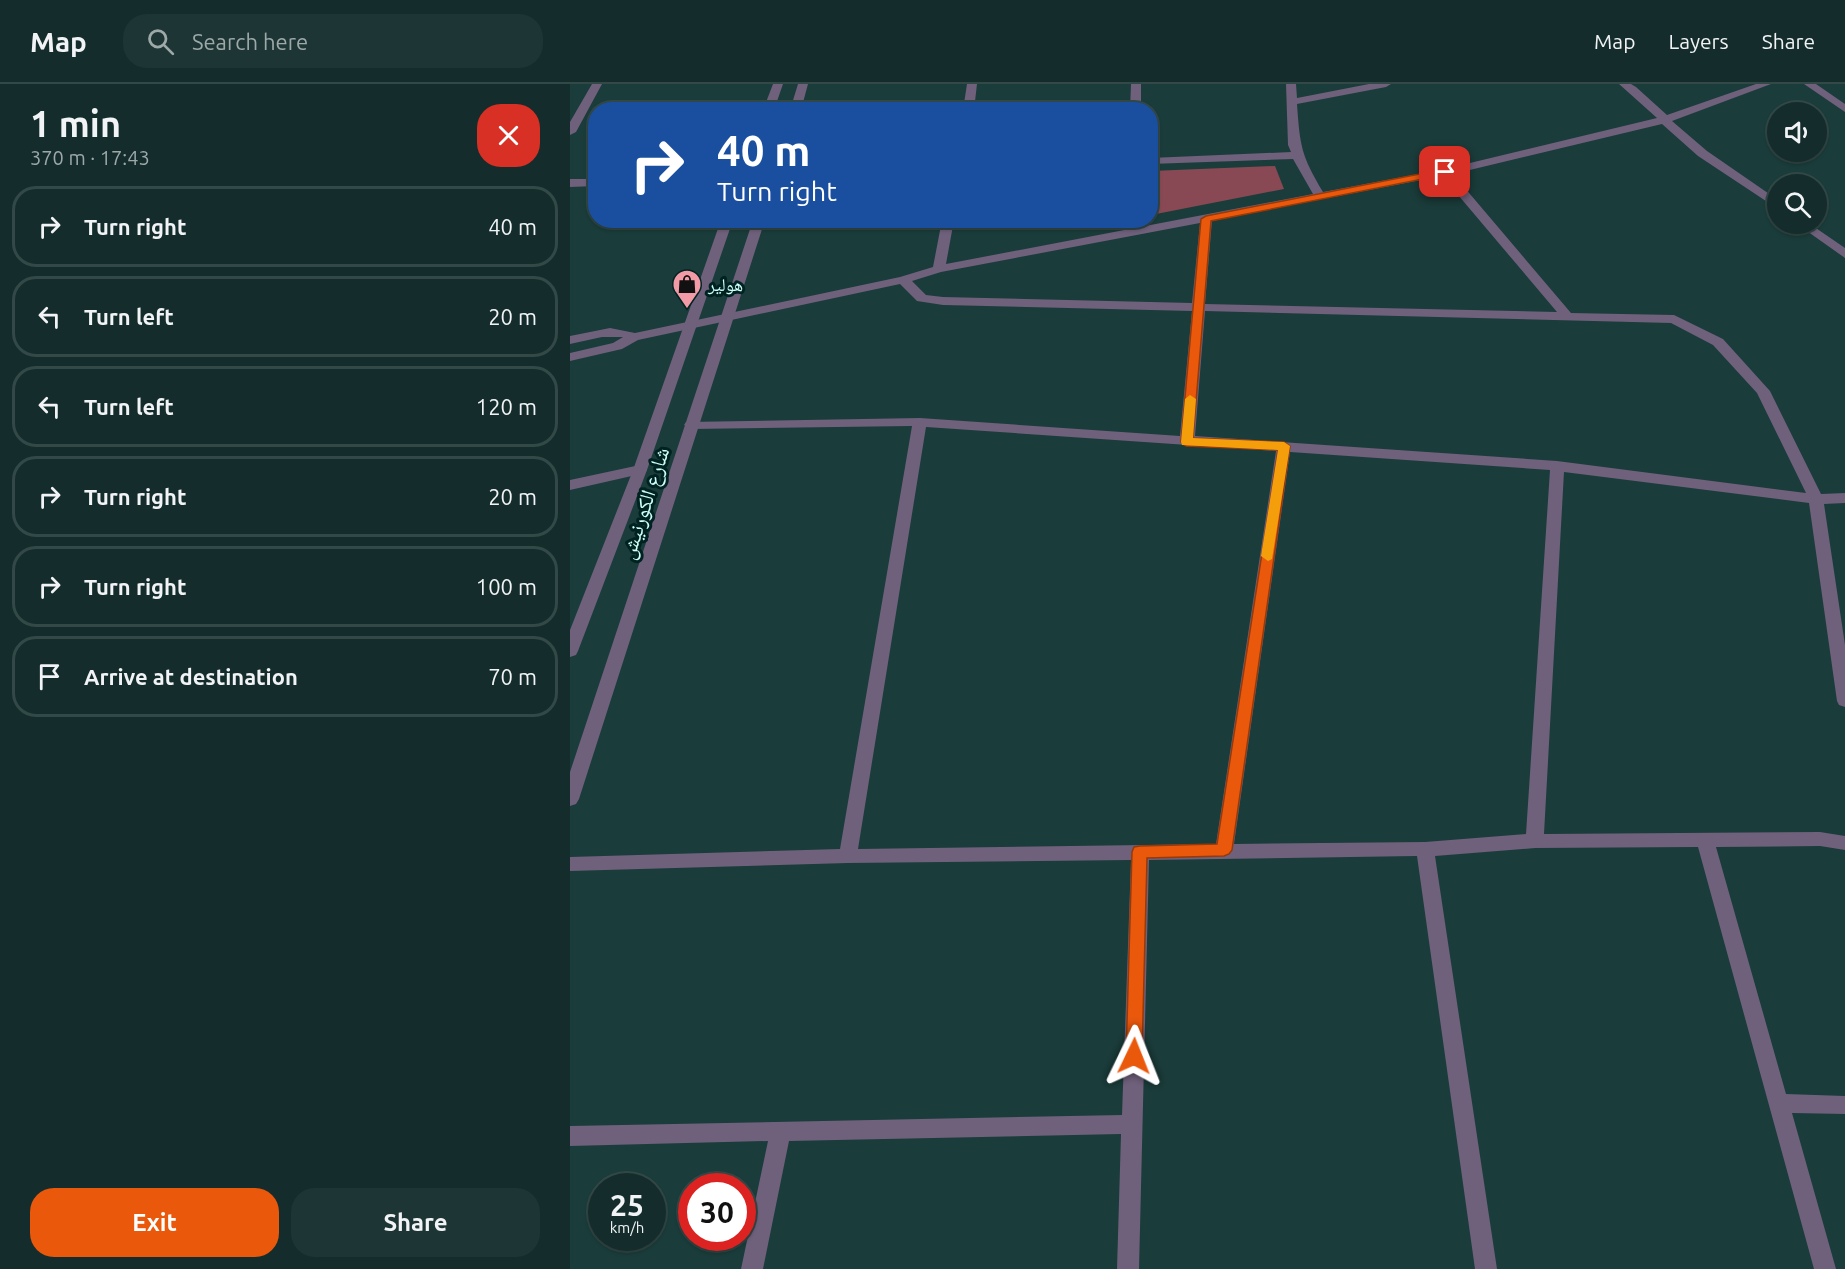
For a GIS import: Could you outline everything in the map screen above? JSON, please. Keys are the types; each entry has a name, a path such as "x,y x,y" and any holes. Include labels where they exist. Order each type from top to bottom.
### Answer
{"street":[{"path":"570,132 597,84"},
{"path":"771,102 778,84"},
{"path":"797,102 803,84"},
{"path":"969,102 972,84"},
{"path":"1135,102 1136,84"},
{"path":"1291,84 1293,136 1297,155 1320,196"},
{"path":"1291,102 1386,84"},
{"path":"1624,84 1644,97 1664,120 1695,147 1767,198"},
{"path":"570,357 617,346 634,337 903,280 939,269 1445,172 1664,120 1766,84"},
{"path":"1809,84 1845,108"},
{"path":"1158,161 1297,155"},
{"path":"1445,172 1566,315"},
{"path":"570,183 588,182"},
{"path":"1186,442 1206,219"},
{"name":"شارع الكورنيش","path":"570,651 640,470 724,228"},
{"name":"شارع الكورنيش","path":"570,799 756,228"},
{"path":"939,269 947,228"},
{"path":"1125,235 1126,228"},
{"path":"1817,234 1844,253"},
{"path":"903,280 922,298 943,301 1674,319 1718,342 1763,392 1816,499 1845,701"},
{"path":"570,340 609,332 624,332 634,337"},
{"path":"848,856 920,422"},
{"path":"691,425 920,422 1557,466 1816,499 1845,498"},
{"path":"1224,850 1284,446"},
{"path":"1535,841 1557,466"},
{"path":"570,485 640,470"},
{"path":"570,864 848,856 1425,849 1535,841 1820,839 1845,843"},
{"path":"1705,840 1780,1103 1824,1269"},
{"path":"1425,849 1486,1269"},
{"path":"1128,1269 1140,852"},
{"path":"1780,1103 1845,1105"},
{"path":"570,1136 1132,1124"},
{"path":"752,1269 780,1132"}],"shaded area":[{"path":"1275,166 1284,189 1158,214 1158,171"}],"slow traffic":[{"path":"1190,399 1186,442 1284,446 1268,556"}],"place":[{"name":"هولير","path":"687,310"}],"route":[{"path":"1134,1056 1140,852 1224,850 1284,446 1186,442 1206,219 1445,172"}]}
